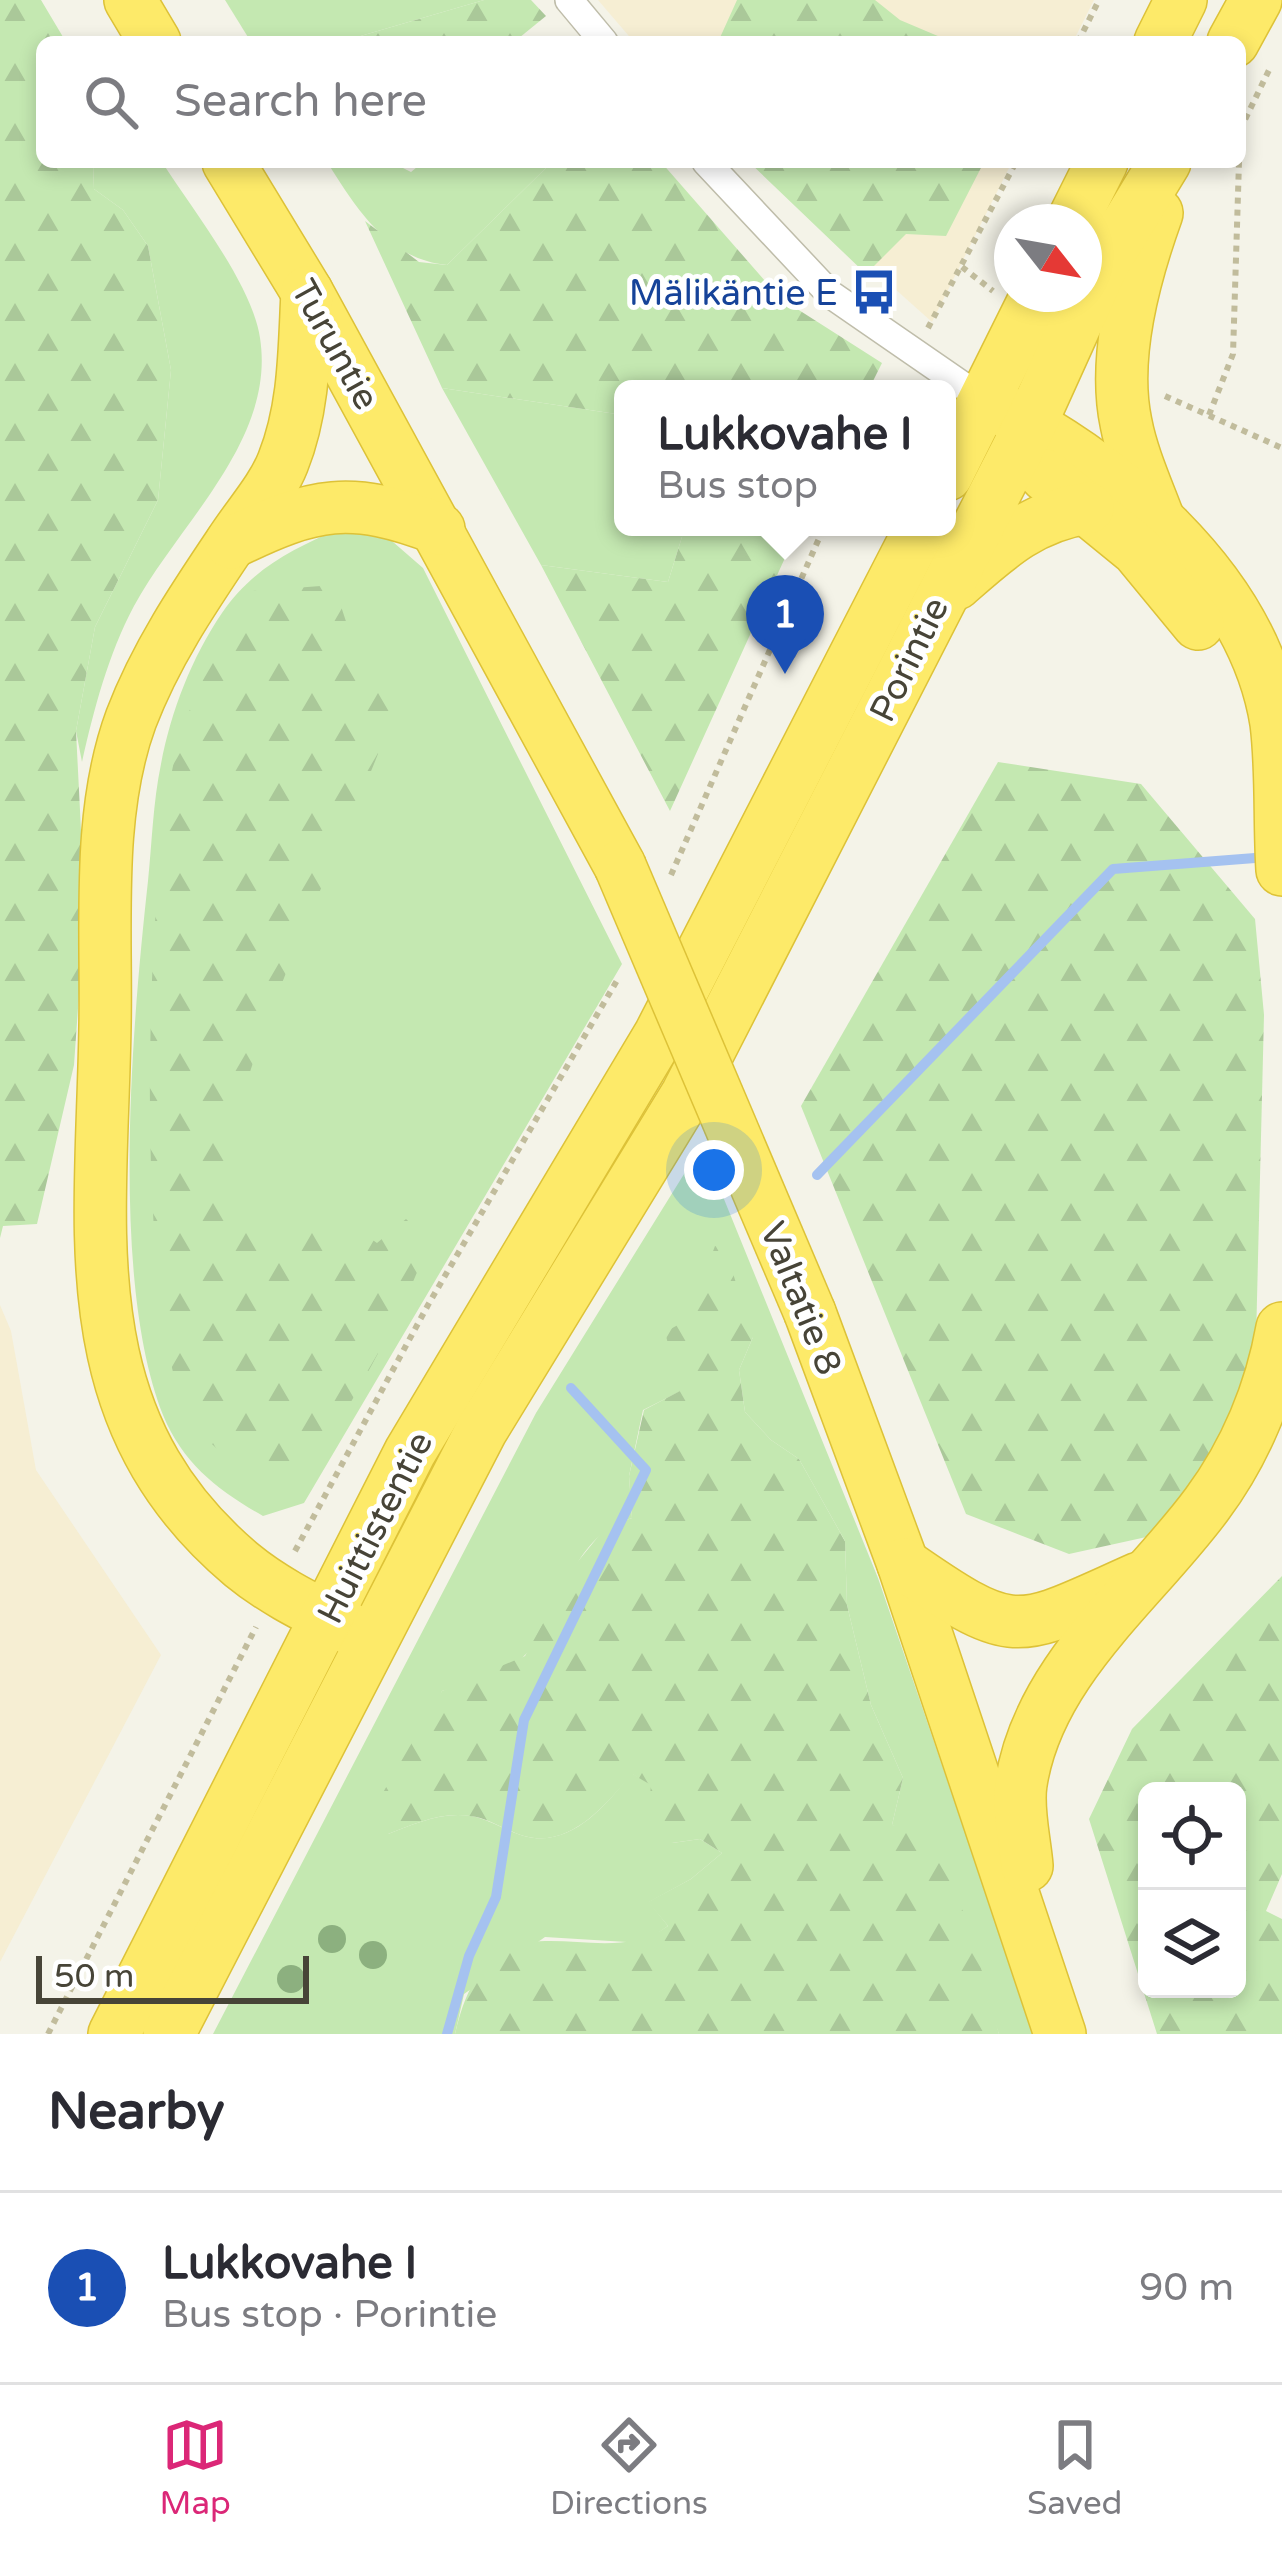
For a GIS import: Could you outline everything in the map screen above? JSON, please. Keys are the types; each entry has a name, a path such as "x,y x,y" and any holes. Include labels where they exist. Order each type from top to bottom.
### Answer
{"highway":[{"path":"130,0 151,36"},
{"path":"1163,36 1181,0"},
{"path":"1252,54 1256,0"},
{"name":"Turuntie","path":"232,168 439,529"},
{"path":"1081,204 1099,168"},
{"name":"Porintie","path":"687,1094 1024,438 1103,264 1161,168"},
{"path":"1159,520 1125,421 1123,379 1139,261 1174,168"},
{"path":"307,292 299,412 282,466 155,662 130,723 116,776 106,884 103,1271 116,1378 139,1437 179,1499 242,1564 350,1629"},
{"path":"956,458 1028,312"},
{"path":"985,401 1088,508 1137,550 1214,647 1278,805"},
{"path":"1024,438 1159,520 1223,598 1262,668 1277,725 1282,870"},
{"path":"230,543 290,514 341,506 382,507 439,529"},
{"path":"937,600 1023,528 1051,514 1088,508"},
{"name":"Valtatie 8","path":"439,529 620,866 810,1313 903,1564 1060,2034"},
{"name":"Porintie","path":"660,1034 915,536"},
{"name":"Huittistentie","path":"169,2034 350,1629 410,1452 660,1034"},
{"name":"Huittistentie","path":"114,2034 350,1629 687,1094"},
{"path":"1033,1945 1020,1786 1036,1735 1068,1675 1141,1577 1174,1545 1236,1459 1269,1380 1282,1328"},
{"path":"903,1564 977,1616 1033,1625 1141,1577"}],"street":[{"path":"569,0 599,36"},
{"path":"712,168 830,294 954,380"},
{"path":"956,381 985,401"}],"path":[{"path":"1081,36 1100,0"},
{"path":"1246,92 1252,54"},
{"path":"914,353 1013,168"},
{"path":"1210,415 1233,354 1239,168"},
{"path":"665,891 820,536"},
{"path":"769,644 796,655"},
{"path":"48,2034 276,1588 428,1306 622,972"}],"shaded area":[{"path":"598,0 1094,0 1076,36 629,36"},
{"path":"760,168 1009,168 932,322"},
{"path":"0,1305 11,1331 36,1470 161,1655 0,1962"}],"green space":[{"path":"0,0 41,0 62,36 36,36 36,168 93,168 94,189 123,210 148,246 171,370 158,500 95,627 76,731 85,909 74,1065 37,1224 3,1226 0,1238"},
{"path":"225,0 484,0 361,36 247,36"},
{"path":"484,0 531,0 546,16 521,36 361,36"},
{"path":"737,0 875,0 900,20 938,36 721,36"},
{"path":"93,168 166,168 246,294 260,338 261,375 239,446 125,625 103,682 82,762 76,731 95,627 158,500 171,370 148,246 123,210 94,189"},
{"path":"331,168 411,172 416,168 546,168 447,265 407,253 362,214"},
{"path":"546,168 666,168 780,298 882,363 874,380 614,380 614,414 442,388 365,221 419,262 447,265"},
{"path":"755,168 981,168 946,236 906,234 866,274"},
{"path":"442,388 614,414 614,536 682,536 668,582 541,565"},
{"path":"339,529 385,535 423,568 622,964 304,1503 263,1516 217,1486 181,1448 163,1415 146,1360 131,1225 136,1007 158,778 184,685 211,630 246,584 289,553"},
{"path":"682,536 795,536 670,811 541,565 668,582"},
{"path":"334,585 360,664 393,711 258,1048 237,1119 229,1175 239,1209 263,1223 345,1224 377,1243 406,1219 428,1240 395,1321 340,1420 309,1463 277,1481 237,1464 204,1435 187,1411 170,1358 158,1280 152,1186 152,980 158,884 178,745 201,684 230,628 253,591"},
{"path":"998,762 1141,784 1255,919 1264,1015 1256,1340 1230,1420 1197,1483 1151,1536 1069,1554 966,1514 801,1106"},
{"path":"702,1145 878,1578 1034,2034 999,2034 983,1988 906,1830 892,1825 903,1778 871,1705 847,1605 845,1541 799,1459 771,1440 745,1412 739,1370 753,1337 681,1391 643,1410 629,1476 632,1518 593,1542 527,1653 499,1672 442,1691 388,1834 428,1819 460,1815 524,1836 557,1836 599,1810 631,1773 651,1784 672,1843 700,1839 722,1853 691,1879 649,1902 668,1926 643,1943 545,1937 464,1994 455,2034 213,2034 536,1413"},
{"path":"715,1246 725,1248 753,1337 739,1370 745,1412 771,1440 799,1459 845,1541 847,1605 871,1705 903,1778 892,1825 929,1829 971,1931 999,2034 455,2034 471,1986 493,1958 518,1945 608,1943 639,1939 668,1926 648,1902 691,1879 722,1853 700,1839 672,1843 646,1836 651,1785 632,1774 586,1821 557,1836 541,1838 460,1815 428,1819 388,1834 381,1796 442,1691 525,1656 575,1565 606,1527 632,1518 629,1476 644,1410 680,1391 665,1332 687,1320"},
{"path":"1282,1576 1282,1874 1266,1911 1282,1919 1282,2034 1157,2034 1146,1998 1246,1998 1246,1782 1138,1782 1138,1974 1089,1819 1132,1729"}],"waterway":[{"path":"817,1175 1113,869 1255,858"},
{"path":"447,2034 469,1956 496,1897 524,1720 646,1470 571,1388"}],"place":[{"name":"Mälikäntie E","path":"874,292"},
{"name":"Lukkovahe I","path":"785,674"}]}
